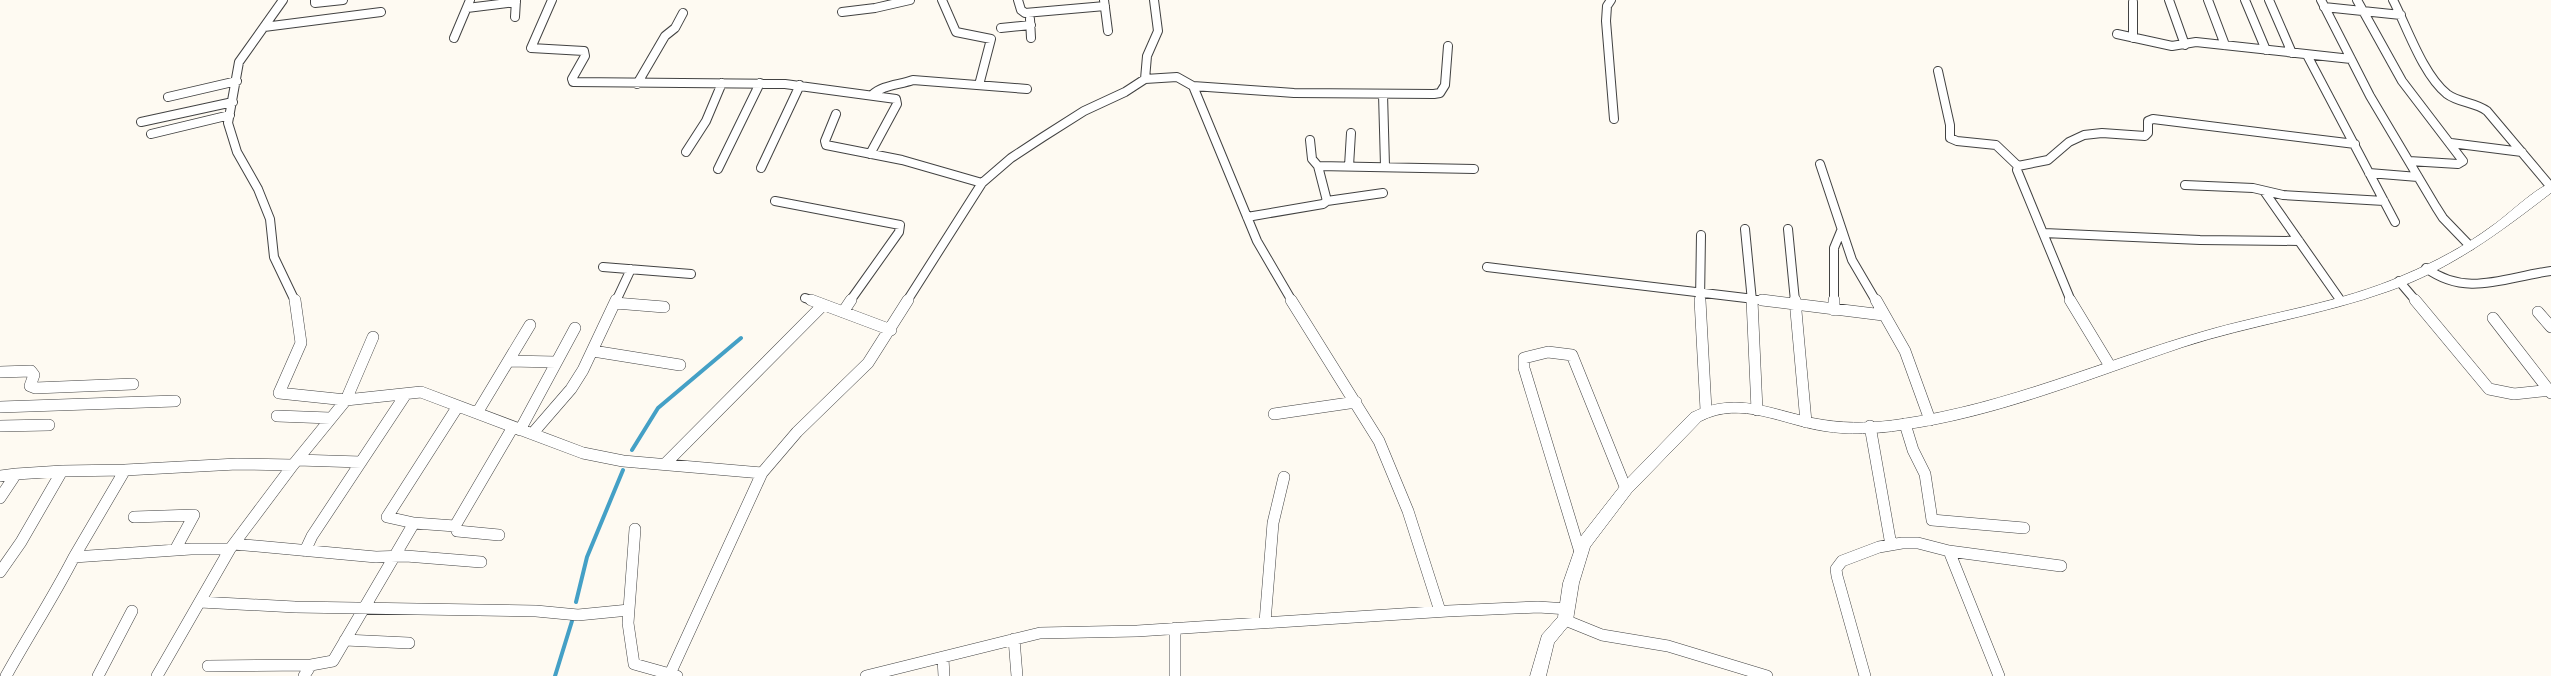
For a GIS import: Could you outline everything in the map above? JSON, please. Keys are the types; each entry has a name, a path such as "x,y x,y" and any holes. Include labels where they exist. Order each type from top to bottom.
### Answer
{"street":[{"path":"283,0 239,62 237,81 228,123 237,152 258,189 270,219 274,257 294,296 301,343 279,393 346,400 421,392 584,453 623,462 665,464 762,473"},
{"path":"315,0 315,3 343,0"},
{"path":"552,0 532,49 584,50 585,56 572,79 573,82 637,84 760,83 800,85 896,99 898,102 870,154"},
{"path":"842,12 875,8 910,0"},
{"path":"942,0 956,32 991,38 980,85"},
{"path":"1018,0 1022,12 1030,13 1073,9 1105,3 1108,31"},
{"path":"1071,0 1073,9"},
{"path":"1145,79 1147,56 1158,31 1154,0"},
{"path":"1611,0 1607,6 1606,21 1614,119"},
{"path":"2169,0 2185,45"},
{"path":"2208,0 2225,45"},
{"path":"2245,0 2266,50"},
{"path":"2269,0 2292,53"},
{"path":"2357,0 2402,81 2462,158 2462,163 2409,162"},
{"path":"1538,676 1538,670 1547,640 1567,615 1571,583 1583,544 1626,489 1696,417 1706,410 1723,406 1757,410 1816,425 1870,426 1905,424 1930,420 1997,403 2244,324 2288,316 2341,302 2399,281 2470,246 2551,187 2484,109 2449,95 2437,84 2393,0"},
{"path":"454,38 468,4 516,1 515,17"},
{"path":"2133,2 2133,38"},
{"path":"2322,4 2401,15"},
{"path":"2322,4 2409,162 2443,218 2470,246"},
{"path":"264,27 381,12"},
{"path":"637,84 665,36 676,28 682,13"},
{"path":"1030,13 1031,38"},
{"path":"1001,28 1031,24"},
{"path":"2117,34 2172,46 2196,42 2351,59"},
{"path":"1193,86 1264,92 1383,94 1440,93 1445,85 1448,46"},
{"path":"2307,55 2395,222"},
{"path":"1938,71 1950,125 1950,138 1957,141 1996,145 2018,166 2017,170 2044,233 2068,297 2110,366"},
{"path":"635,529 628,623 634,664 672,675 762,473 797,432 868,363 891,330 982,183 1011,158 1084,111 1125,92 1145,79 1178,76 1189,81 1193,86 1247,216 1282,287 1356,402 1379,441 1408,511 1440,611"},
{"path":"872,95 879,88 897,86 913,80 1027,89"},
{"path":"168,97 237,81"},
{"path":"686,152 706,121 722,83"},
{"path":"718,169 760,83"},
{"path":"761,168 800,85"},
{"path":"1383,94 1385,166"},
{"path":"141,122 233,102"},
{"path":"836,114 825,141 826,145 902,160 982,183"},
{"path":"151,134 230,115"},
{"path":"2018,166 2048,160 2069,142 2084,135 2102,133 2145,136 2148,133 2148,121 2153,119 2355,144"},
{"path":"1349,166 1351,133"},
{"path":"1310,140 1311,154 1318,166 1327,201"},
{"path":"2451,143 2522,152"},
{"path":"1820,164 1841,231 1858,274 1905,351 1930,420"},
{"path":"1318,166 1385,166 1474,169"},
{"path":"2369,173 2418,177"},
{"path":"2185,185 2243,187 2283,195 2384,201"},
{"path":"2264,191 2341,302"},
{"path":"1247,216 1319,205 1327,201 1383,193"},
{"path":"775,201 897,224 901,229 843,312"},
{"path":"1745,229 1752,300 1757,410"},
{"path":"1788,229 1806,422"},
{"path":"1834,310 1834,248 1841,231"},
{"path":"2044,233 2200,240 2299,242"},
{"path":"1701,235 1700,293 1706,410"},
{"path":"603,267 690,274"},
{"path":"1487,267 1883,315"},
{"path":"2426,268 2444,280 2455,283 2504,280 2531,273 2551,271"},
{"path":"532,434 577,380 593,351 630,269"},
{"path":"2399,281 2490,390 2508,394 2550,391"},
{"path":"805,298 891,330"},
{"path":"615,303 664,307"},
{"path":"665,464 823,305"},
{"path":"2538,312 2551,327"},
{"path":"2493,318 2550,391"},
{"path":"477,413 530,325"},
{"path":"455,526 517,428 575,328"},
{"path":"157,676 232,547 295,462 346,400 373,337"},
{"path":"593,351 680,365"},
{"path":"1580,552 1524,368 1524,358 1533,355 1560,352 1572,355 1626,489"},
{"path":"509,361 556,362"},
{"path":"0,372 31,371 34,374 30,384 35,388 133,384"},
{"path":"305,551 312,536 406,394"},
{"path":"0,407 175,401"},
{"path":"1274,414 1356,402"},
{"path":"455,526 414,523 387,517 458,406"},
{"path":"277,416 330,418"},
{"path":"1905,424 1913,450 1925,474 1927,499 1932,520 2024,528"},
{"path":"0,426 49,425"},
{"path":"1870,426 1891,545"},
{"path":"0,476 237,464 361,462"},
{"path":"6,676 29,633 50,603 74,557 100,516 125,470"},
{"path":"0,572 21,542 62,472"},
{"path":"0,498 16,474"},
{"path":"1265,622 1273,523 1284,477"},
{"path":"134,517 194,515 175,550"},
{"path":"208,666 311,665 333,661 414,523"},
{"path":"455,526 457,531 499,535"},
{"path":"1865,676 1836,569 1842,561 1891,545 1918,543 1949,551 2061,566"},
{"path":"74,557 105,557 175,550 232,547 376,557 395,556 481,562"},
{"path":"1949,551 1999,676"},
{"path":"200,602 364,609 536,611 578,615 629,610"},
{"path":"866,676 1040,633 1175,628 1440,611 1538,607 1567,615 1602,635 1668,646 1767,676"},
{"path":"98,676 132,611"},
{"path":"1175,628 1175,676"},
{"path":"345,640 409,643"},
{"path":"1014,640 1017,676"},
{"path":"943,658 944,676"},
{"path":"304,676 311,665"}],"waterway":[{"path":"632,450 658,408 741,338"},
{"path":"576,602 587,557 623,470"},
{"path":"555,676 572,621"}]}
